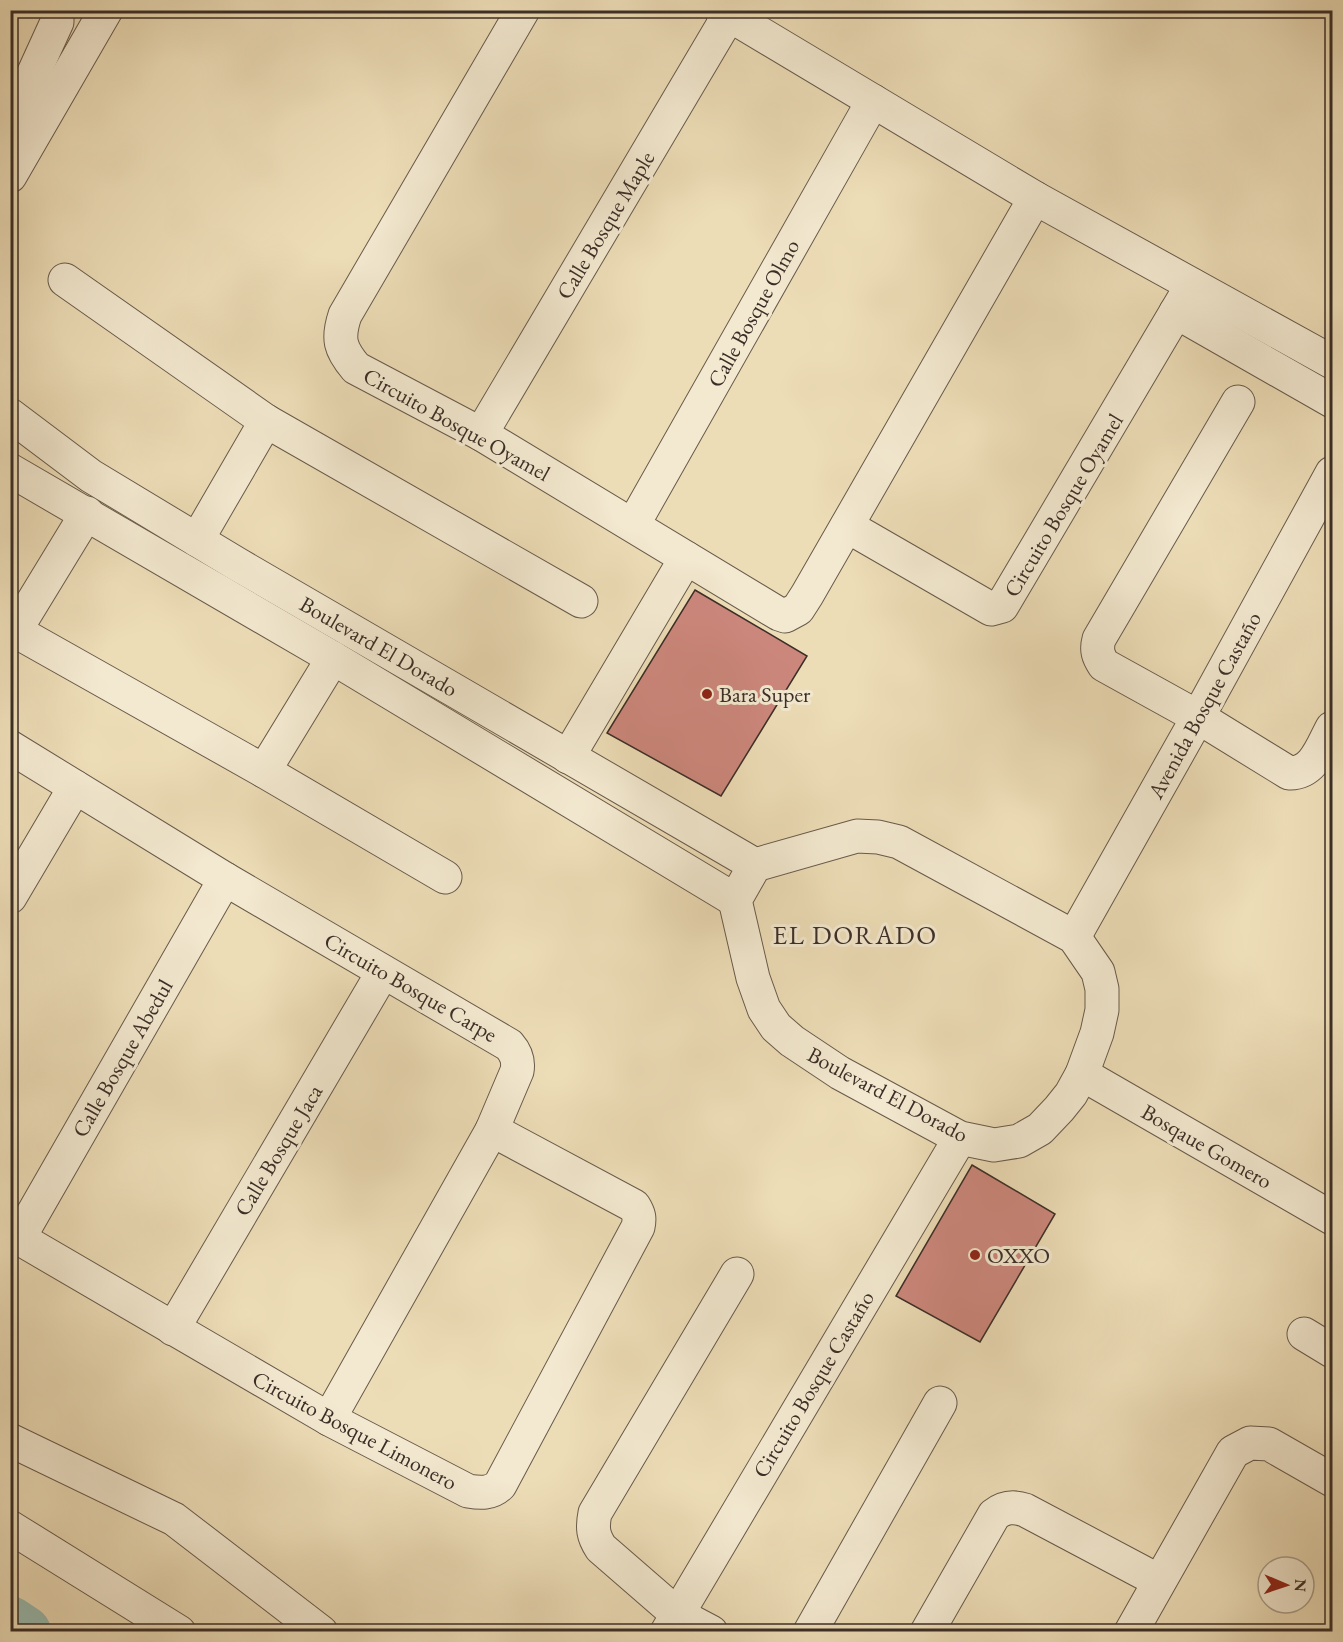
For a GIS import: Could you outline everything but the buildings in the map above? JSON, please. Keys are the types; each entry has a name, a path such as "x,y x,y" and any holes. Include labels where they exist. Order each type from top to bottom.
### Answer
{"street":[{"path":"14,106 57,22 57,10"},
{"path":"10,176 105,10"},
{"name":"Circuito Bosque Oyamel","path":"523,10 345,315 341,326 342,350 356,369 481,434 779,614 785,616 798,609 1035,198"},
{"path":"725,13 1035,198 1332,401"},
{"name":"Calle Bosque Maple","path":"481,434 725,13"},
{"name":"Calle Bosque Olmo","path":"633,525 873,101"},
{"path":"65,280 266,421 581,601"},
{"path":"1184,298 1332,362"},
{"name":"Circuito Bosque Oyamel","path":"847,526 990,609 1002,606 1184,298"},
{"path":"1238,402 1100,639 1097,649 1099,658 1104,665 1198,717 1289,773 1298,774 1309,768 1332,728"},
{"name":"Boulevard El Dorado","path":"10,415 91,476 755,865 857,836 878,837 899,842 1074,937 1098,972 1102,989 1102,1010 1097,1033 1082,1074 1071,1094 1040,1129 1019,1141 994,1145 960,1138 840,1073 792,1041 776,1027 764,1009 753,978 735,900 333,658 10,470"},
{"path":"197,540 266,421"},
{"name":"Avenida Bosque Castaño","path":"1074,937 1332,473"},
{"path":"87,513 13,629 264,771 445,877"},
{"path":"568,757 686,558"},
{"path":"264,771 333,658"},
{"name":"Circuito Bosque Carpe","path":"10,747 225,879 509,1045 515,1052 519,1064 518,1071 492,1130 329,1419"},
{"path":"10,897 75,787"},
{"path":"735,900 755,865"},
{"name":"Calle Bosque Abedul","path":"15,1236 225,879"},
{"name":"Calle Bosque Jaca","path":"173,1329 383,972"},
{"name":"Bosqaue Gomero","path":"1082,1074 1332,1218"},
{"name":"Circuito Bosque Limonero","path":"15,1236 329,1419 468,1491 480,1493 496,1489 500,1485 638,1227 639,1214 634,1206 492,1130"},
{"name":"Circuito Bosque Castaño","path":"672,1623 960,1138"},
{"path":"711,1632 672,1623 601,1548 594,1538 592,1527 595,1513 737,1274"},
{"path":"1304,1334 1332,1351"},
{"path":"810,1632 940,1403"},
{"path":"10,1440 174,1519 321,1632"},
{"path":"1131,1632 1233,1452 1250,1443 1269,1444 1332,1480"},
{"path":"927,1632 994,1515 1000,1510 1009,1508 1017,1507 1025,1510 1159,1581"},
{"path":"10,1527 179,1632"}],"waterway":[{"path":"10,1622 25,1632"}],"place":[{"name":"Bara Super","path":"707,694"},
{"name":"OXXO","path":"975,1255"}],"district":[{"name":"EL DORADO","path":"855,935"}]}
